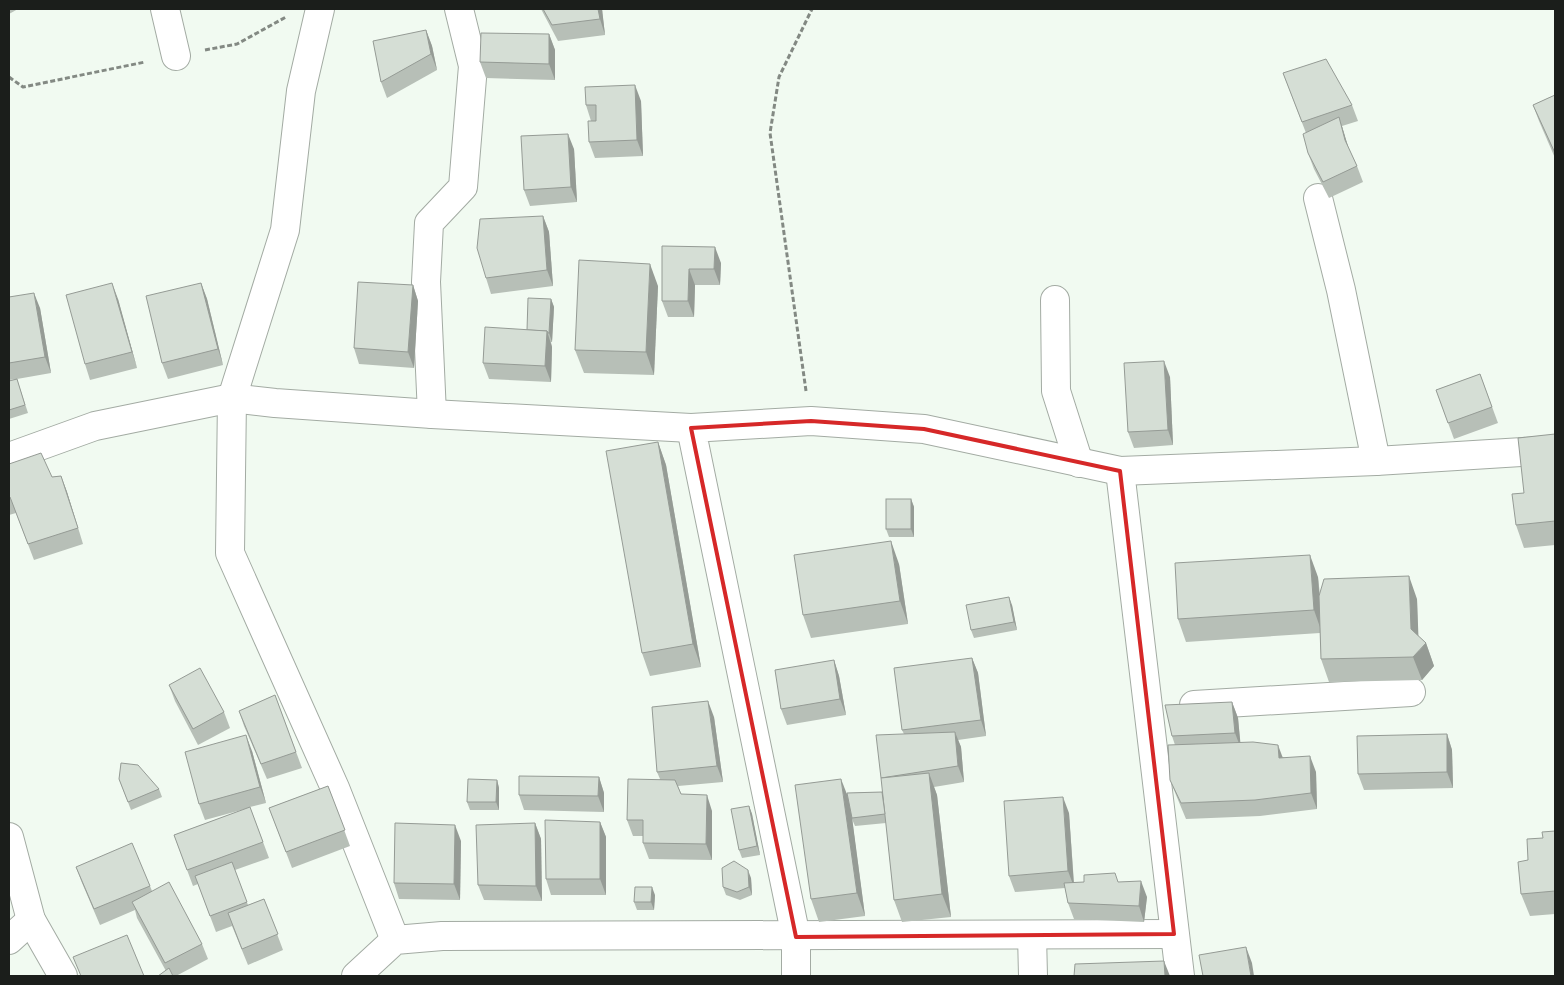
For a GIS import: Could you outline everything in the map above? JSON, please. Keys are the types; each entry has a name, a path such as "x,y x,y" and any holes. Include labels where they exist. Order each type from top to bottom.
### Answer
{"street":[{"path":"165,9 176,56"},
{"path":"320,9 301,92 285,230 232,398 230,552 335,788 395,940"},
{"path":"432,414 426,282 429,223 463,187 473,66 459,9"},
{"path":"1318,198 1341,290 1376,461"},
{"path":"1055,300 1056,391 1080,462"},
{"path":"9,457 95,426 232,398 275,404 691,428 811,421 924,429 1120,471 1376,461 1555,450"},
{"path":"691,428 796,937 796,976"},
{"path":"1120,471 1180,976"},
{"path":"1148,708 1411,692"},
{"path":"9,837 31,920 64,976"},
{"path":"9,940 31,920"},
{"path":"356,976 395,940 442,936 796,937 1174,934"},
{"path":"1032,935 1033,976"}],"path":[{"path":"811,421 770,133 780,77 812,9"}],"highlighted area":[{"path":"811,421 924,429 1120,471 1174,934 796,937 691,428"}],"building":[{"path":"543,9 598,9 600,19 552,25"},
{"path":"426,30 431,54 381,82 373,41"},
{"path":"481,33 549,34 549,64 480,62"},
{"path":"1326,59 1352,105 1302,122 1283,73"},
{"path":"635,85 637,140 589,142 588,121 596,121 596,105 586,105 585,87"},
{"path":"1555,95 1555,153 1533,105"},
{"path":"1339,117 1345,140 1357,166 1323,182 1308,153 1303,134"},
{"path":"568,134 571,187 524,190 521,136"},
{"path":"543,216 547,270 486,278 477,248 480,219"},
{"path":"662,246 715,247 714,269 689,269 688,301 662,301"},
{"path":"579,260 650,264 646,352 575,350"},
{"path":"358,282 413,285 408,352 354,348"},
{"path":"112,283 132,352 85,364 66,295"},
{"path":"201,283 218,349 162,363 146,296"},
{"path":"34,293 45,357 9,363 9,297"},
{"path":"528,298 551,299 549,333 547,331 527,330"},
{"path":"485,327 547,331 545,366 483,363"},
{"path":"1164,361 1168,430 1128,432 1124,363"},
{"path":"1480,374 1492,407 1448,423 1436,390"},
{"path":"17,379 25,405 9,410 9,381"},
{"path":"1555,434 1555,521 1516,525 1512,494 1524,493 1518,438"},
{"path":"658,442 693,644 642,653 606,451"},
{"path":"41,453 52,477 61,476 78,528 28,544 9,498 9,464"},
{"path":"886,499 911,499 911,529 886,529"},
{"path":"891,541 900,601 803,615 794,555"},
{"path":"1310,555 1314,610 1178,619 1175,563"},
{"path":"1409,576 1411,629 1426,643 1413,657 1321,659 1319,596 1324,579"},
{"path":"1009,597 1014,622 971,630 966,605"},
{"path":"972,658 981,720 902,730 894,668"},
{"path":"834,660 840,699 781,709 775,670"},
{"path":"200,668 224,712 193,729 169,685"},
{"path":"275,695 296,752 261,764 239,711"},
{"path":"708,701 717,766 657,772 652,707"},
{"path":"1232,702 1235,733 1172,736 1165,705"},
{"path":"955,732 958,766 881,778 876,735"},
{"path":"1447,734 1447,772 1358,774 1357,736"},
{"path":"246,735 260,787 199,804 185,752"},
{"path":"1253,742 1278,745 1279,758 1310,756 1311,793 1255,800 1181,803 1170,780 1168,745"},
{"path":"121,763 138,765 159,789 128,802 119,779"},
{"path":"929,773 942,894 894,900 881,778"},
{"path":"519,776 599,777 598,796 519,795"},
{"path":"468,779 497,780 496,802 467,802"},
{"path":"628,779 675,780 681,794 707,795 706,844 643,843 643,820 627,820"},
{"path":"841,779 857,893 811,899 795,785"},
{"path":"328,786 345,830 286,852 269,808"},
{"path":"882,792 885,814 852,818 847,793"},
{"path":"1063,797 1068,871 1009,876 1004,801"},
{"path":"749,806 757,846 739,850 731,809"},
{"path":"250,807 263,842 187,870 174,835"},
{"path":"545,820 600,822 600,879 546,879"},
{"path":"395,823 455,825 454,884 394,883"},
{"path":"535,823 536,886 478,885 476,825"},
{"path":"1555,831 1555,891 1521,894 1518,862 1528,860 1527,839 1543,838 1542,832"},
{"path":"132,843 150,886 94,909 76,867"},
{"path":"734,861 748,870 749,887 737,892 723,887 722,868"},
{"path":"232,862 247,902 210,916 195,876"},
{"path":"1115,873 1118,882 1141,881 1139,906 1068,903 1064,883 1084,882 1084,875"},
{"path":"169,882 202,944 165,963 132,902"},
{"path":"635,887 652,887 651,902 634,902"},
{"path":"264,899 278,934 242,949 228,913"},
{"path":"127,935 144,976 81,976 73,957"},
{"path":"1246,947 1251,976 1203,976 1199,955"},
{"path":"1164,961 1165,976 1074,976 1075,964"},
{"path":"169,968 173,976 158,976"}]}
